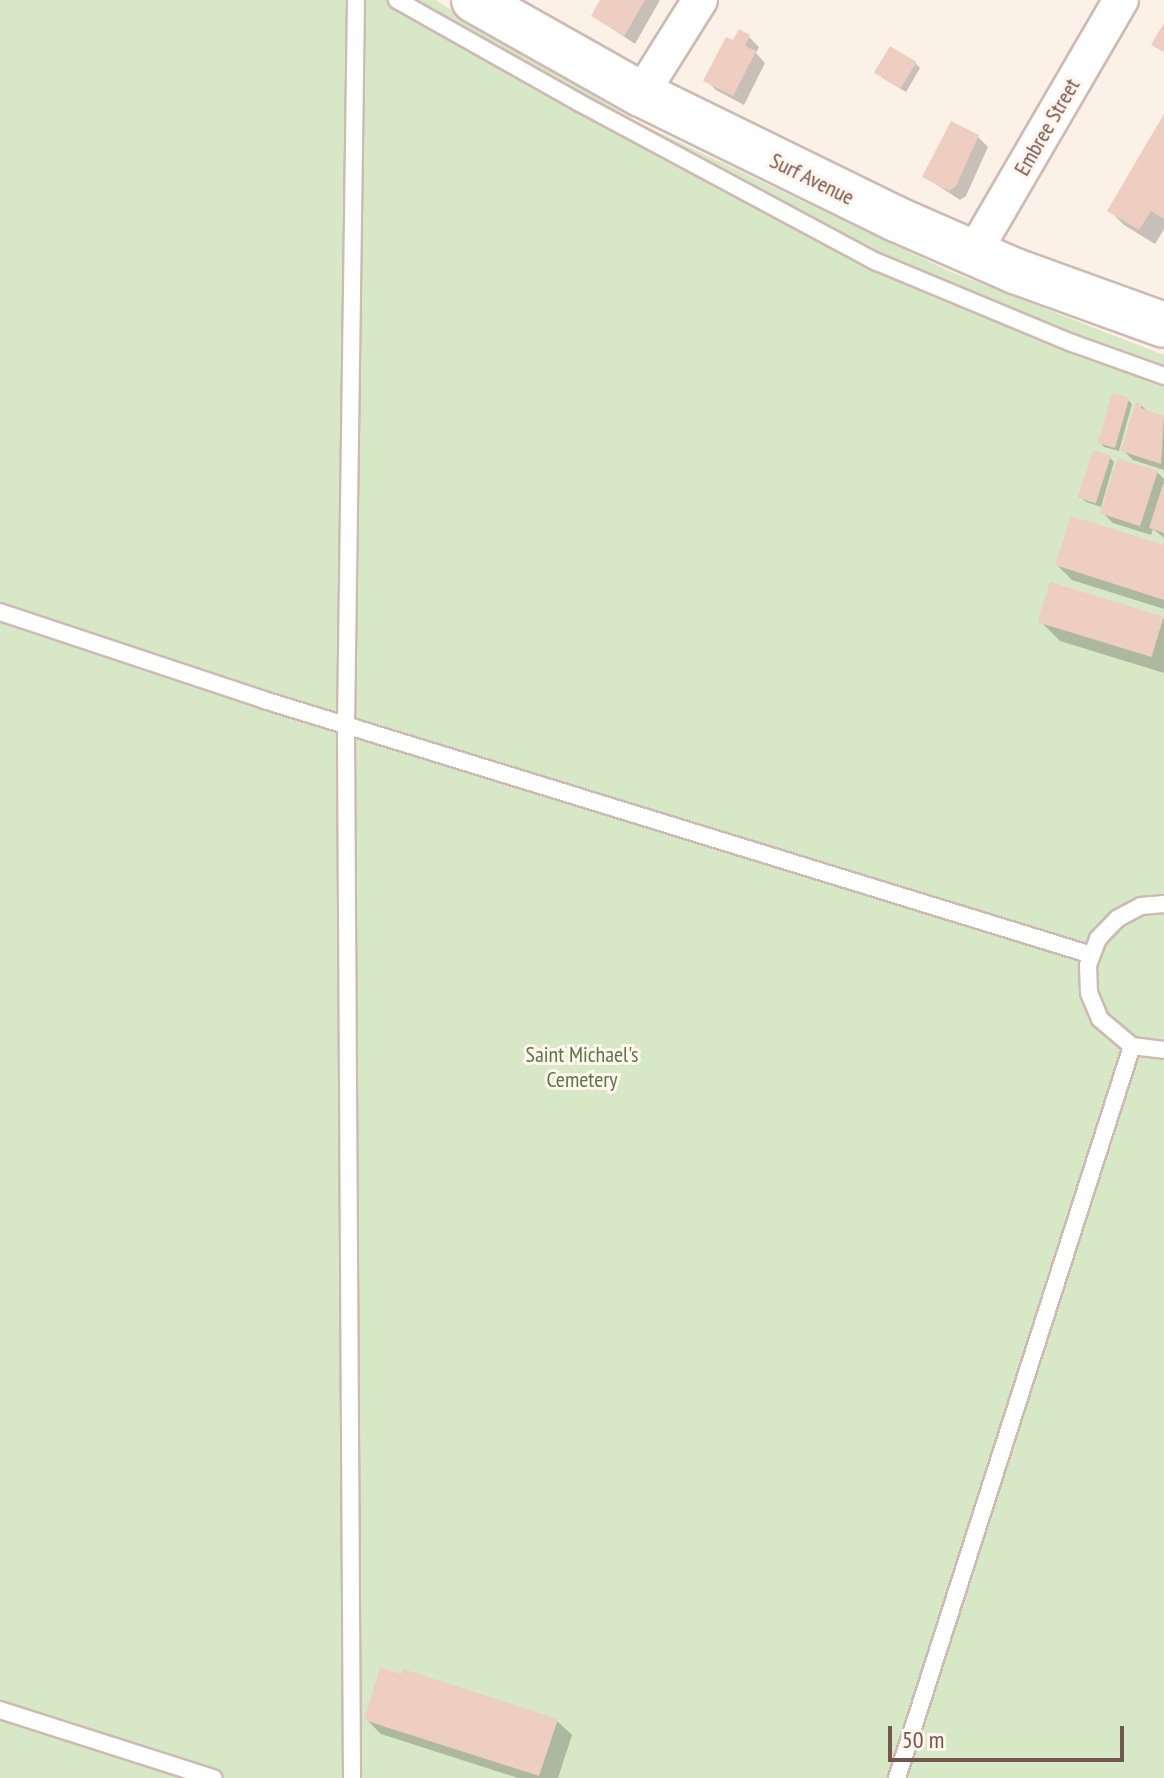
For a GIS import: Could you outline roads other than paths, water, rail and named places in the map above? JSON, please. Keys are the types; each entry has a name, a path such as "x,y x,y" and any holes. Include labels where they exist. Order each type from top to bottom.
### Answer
{"street":[{"name":"Surf Avenue","path":"474,0 641,94 973,254 1164,325"},
{"path":"641,94 700,0"},
{"name":"Embree Street","path":"973,254 1121,0"}],"lane":[{"path":"352,1778 346,725 356,0"},
{"path":"397,0 578,102 877,262 1072,343 1164,376"},
{"path":"0,612 346,725 1092,955"},
{"path":"1164,904 1141,906 1117,919 1098,939 1088,965 1089,993 1100,1019 1132,1046 1164,1050"},
{"path":"897,1778 1132,1046"},
{"path":"0,1710 213,1778"}],"park label":[{"name":"Saint Michael's Cemetery","path":"582,1066"}]}
